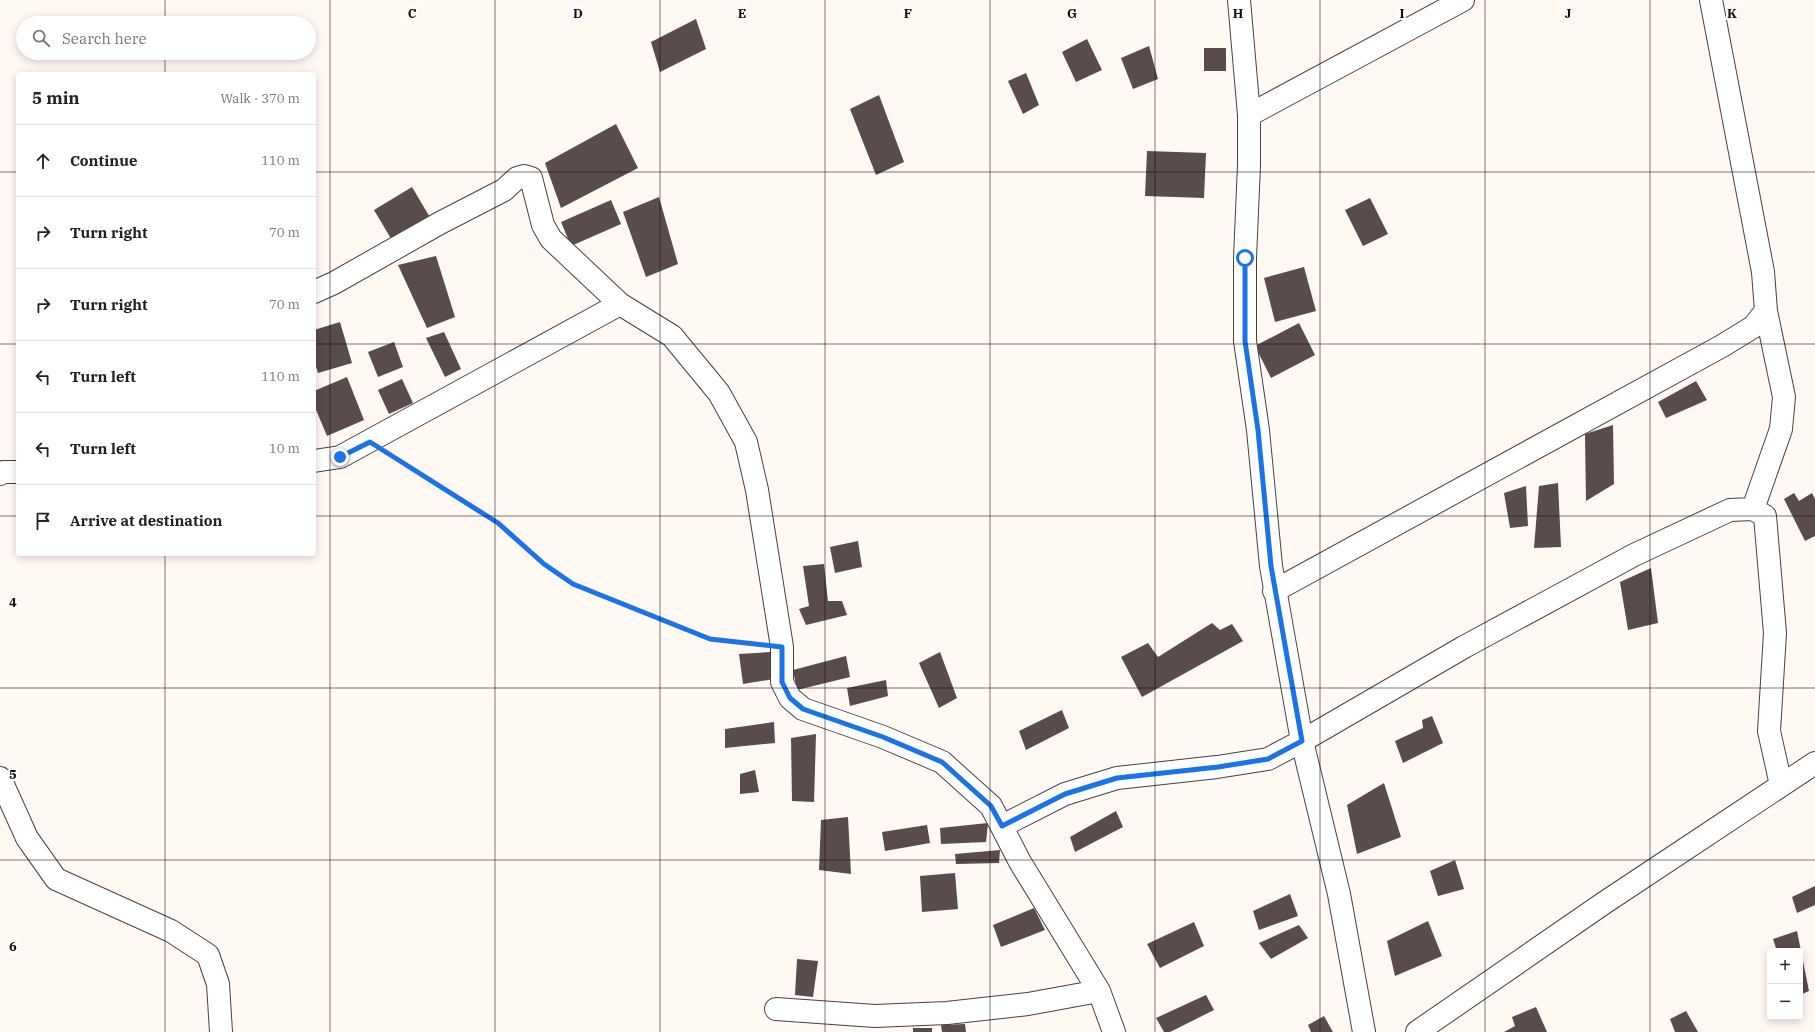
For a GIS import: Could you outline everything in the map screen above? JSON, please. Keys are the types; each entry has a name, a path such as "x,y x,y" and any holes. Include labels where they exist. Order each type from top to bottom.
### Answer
{"street":[{"path":"1239,0 1249,115 1250,165 1245,258 1245,341 1258,430 1274,591 1302,741 1339,894 1364,1032"},
{"path":"1249,115 1463,0"},
{"path":"1711,0 1763,272 1766,312 1784,397 1781,429 1753,509"},
{"path":"316,291 334,283 440,223 504,190 518,178 524,176 531,178 544,225 551,239 620,304 672,336 719,393 746,442 757,490 782,647 782,682 790,698 803,709 883,737 942,762 991,806 1020,862 1099,991 1114,1032"},
{"path":"316,461 340,457 370,442 620,304"},
{"path":"1274,591 1722,346 1753,327 1766,312"},
{"path":"1002,826 1065,794 1117,778 1218,767 1268,759 1302,741 1464,646 1634,555 1730,510 1753,509 1765,516 1775,633 1769,731 1781,786"},
{"path":"1417,1032 1604,903 1815,763"},
{"path":"0,778 27,838 56,880 171,931 208,954 218,984 221,1032"},
{"path":"776,1009 875,1016 947,1013 1028,1004 1099,991"}],"path":[{"path":"370,442 498,523 544,564 573,584 710,639 782,647"}],"building":[{"path":"696,19 706,49 660,72 651,42"},
{"path":"1087,39 1102,70 1076,82 1062,52"},
{"path":"1149,46 1158,79 1133,89 1121,58"},
{"path":"1204,48 1226,48 1226,71 1204,71"},
{"path":"1026,73 1039,105 1023,114 1008,81"},
{"path":"879,95 904,162 876,175 850,109"},
{"path":"616,124 638,168 561,208 545,163"},
{"path":"1147,151 1206,153 1204,198 1145,196"},
{"path":"412,187 431,219 393,242 374,210"},
{"path":"659,197 678,264 646,277 623,212"},
{"path":"1370,198 1388,234 1363,246 1345,210"},
{"path":"611,200 621,224 571,246 561,222"},
{"path":"436,256 455,317 427,328 398,265"},
{"path":"1304,267 1316,311 1275,322 1264,278"},
{"path":"340,322 352,363 318,373 316,366 316,329"},
{"path":"1299,323 1315,355 1271,378 1255,346"},
{"path":"444,332 461,369 445,377 426,338"},
{"path":"394,342 403,367 378,377 368,352"},
{"path":"347,377 364,420 327,436 316,410 316,390"},
{"path":"402,379 413,403 389,414 378,390"},
{"path":"1696,381 1707,400 1666,418 1658,402"},
{"path":"1613,425 1614,484 1586,501 1585,434"},
{"path":"1558,483 1561,547 1534,548 1539,486"},
{"path":"1526,486 1528,526 1510,528 1504,493"},
{"path":"1794,493 1799,501 1812,493 1815,499 1815,536 1805,541 1784,499"},
{"path":"858,541 862,567 835,573 830,547"},
{"path":"824,564 828,601 842,601 847,615 806,625 799,609 809,606 803,566"},
{"path":"1651,568 1658,623 1628,630 1620,582"},
{"path":"1212,623 1220,630 1232,624 1243,641 1142,697 1121,657 1148,643 1158,657"},
{"path":"770,652 774,679 743,684 739,654"},
{"path":"940,652 957,698 939,708 919,663"},
{"path":"846,656 850,677 797,690 793,670"},
{"path":"886,680 888,696 850,706 847,688"},
{"path":"1062,710 1069,728 1026,750 1019,731"},
{"path":"1432,716 1443,743 1403,763 1395,741 1423,728 1422,720"},
{"path":"774,722 775,743 725,748 725,729"},
{"path":"816,734 814,802 792,801 791,738"},
{"path":"755,770 759,792 740,794 740,774"},
{"path":"1384,783 1401,837 1357,854 1347,805"},
{"path":"1116,811 1123,827 1075,852 1070,837"},
{"path":"848,817 851,874 819,870 821,820"},
{"path":"988,823 986,842 941,844 940,828"},
{"path":"927,825 930,843 885,851 882,832"},
{"path":"1000,850 999,863 956,864 955,854"},
{"path":"1455,860 1464,889 1438,896 1430,871"},
{"path":"955,873 958,909 922,912 920,876"},
{"path":"1815,886 1815,905 1797,913 1792,897"},
{"path":"1290,894 1298,916 1259,930 1253,911"},
{"path":"1034,908 1045,930 1001,947 993,925"},
{"path":"1428,921 1442,956 1395,976 1387,941"},
{"path":"1194,922 1204,946 1160,968 1147,944"},
{"path":"1299,925 1308,938 1271,959 1259,943"},
{"path":"1797,931 1800,948 1776,948 1773,939"},
{"path":"797,959 818,961 813,997 795,995"},
{"path":"1803,961 1809,991 1803,994"},
{"path":"1206,995 1214,1010 1170,1032 1164,1032 1156,1018"},
{"path":"1536,1007 1547,1032 1504,1032 1515,1026 1512,1017"},
{"path":"1686,1011 1698,1032 1675,1032 1670,1019"},
{"path":"1324,1016 1333,1032 1311,1032 1308,1025"},
{"path":"965,1024 966,1032 942,1032 941,1025"},
{"path":"913,1028 932,1028 932,1032 913,1032"}],"route":[{"path":"340,457 370,442 498,523 544,564 573,584 710,639 782,647 782,682 790,698 803,709 883,737 942,762 991,806 1002,826 1065,794 1117,778 1218,767 1268,759 1302,741 1274,591 1271,566 1258,430 1245,341 1245,258"}]}
